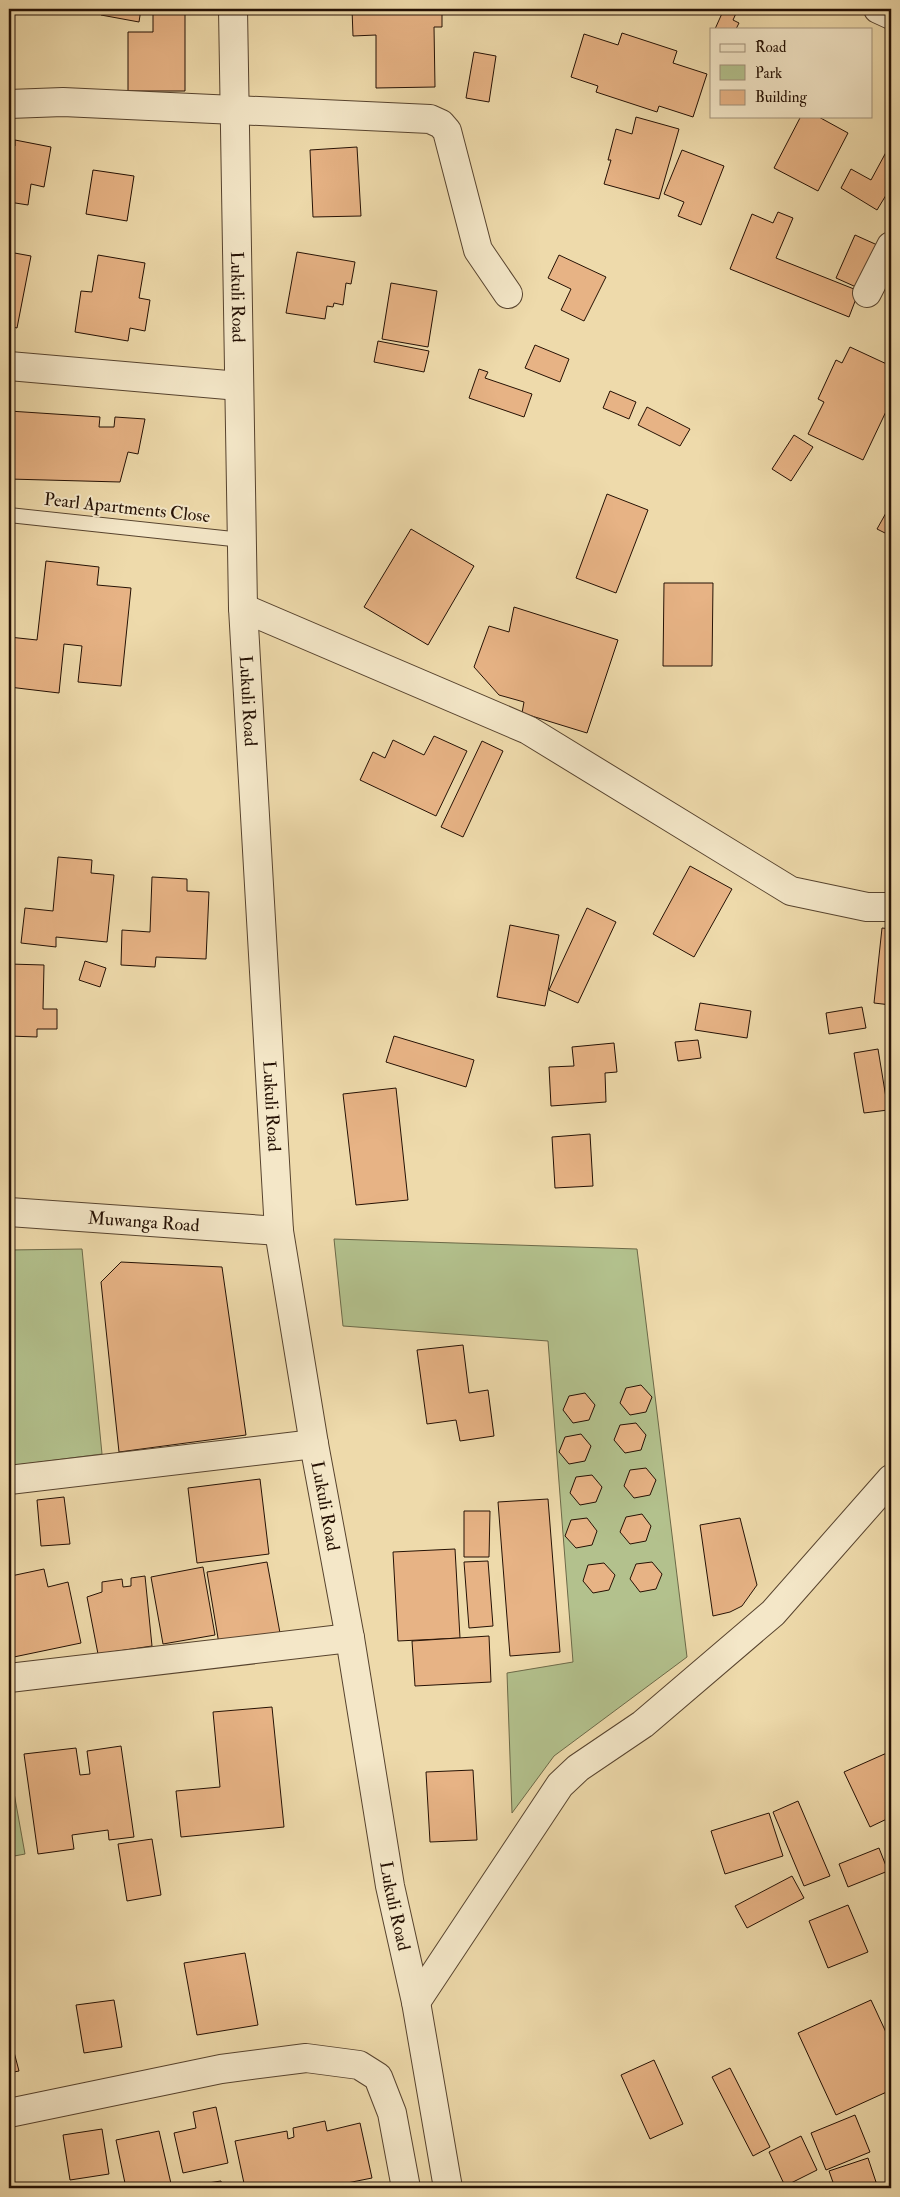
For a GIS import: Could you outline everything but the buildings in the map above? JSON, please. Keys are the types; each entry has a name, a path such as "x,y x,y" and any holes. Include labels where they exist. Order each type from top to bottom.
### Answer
{"street":[{"name":"Lukuli Road","path":"233,9 243,608 279,1231 314,1444 350,1638 390,1886 416,2002 448,2188"},
{"path":"878,9 891,15"},
{"path":"9,104 63,102 430,119 440,124 447,131 478,250 508,294"},
{"path":"867,293 891,246"},
{"path":"9,366 239,386"},
{"path":"243,608 528,730 791,891 867,907 891,907"},
{"name":"Muwanga Road","path":"9,1212 279,1231"},
{"path":"9,1480 314,1444"},
{"path":"416,2002 560,1786 578,1768 649,1719 773,1613 891,1479"},
{"path":"9,1678 350,1638"},
{"path":"9,2113 221,2069 306,2058 359,2065 378,2077 392,2113 406,2188"}],"lane":[{"name":"Pearl Apartments Close","path":"9,515 242,540"}],"green space":[{"path":"334,1239 637,1249 687,1657 554,1756 512,1813 507,1673 573,1662 548,1341 343,1326"},
{"path":"82,1249 102,1454 9,1466 9,1250"},
{"path":"9,1765 25,1854 9,1857"}]}
